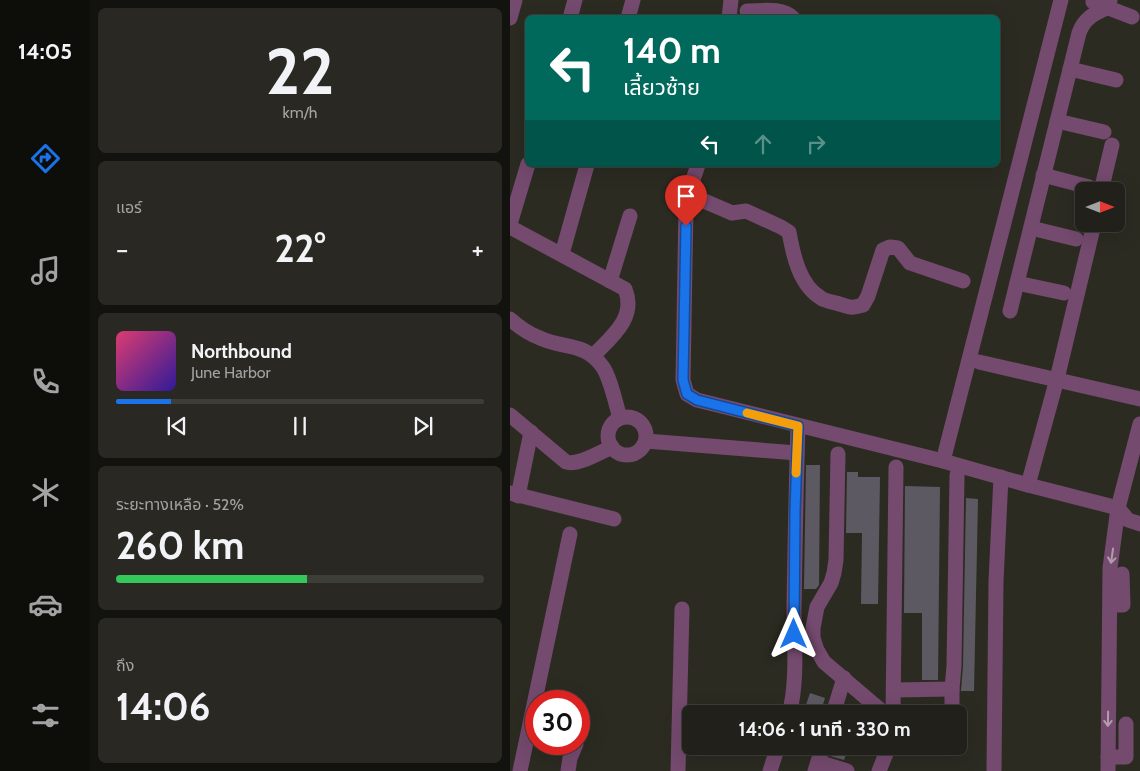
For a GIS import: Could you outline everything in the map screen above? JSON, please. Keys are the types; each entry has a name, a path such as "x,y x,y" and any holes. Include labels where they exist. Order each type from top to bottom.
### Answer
{"street":[{"path":"510,18 515,0"},
{"path":"571,15 575,0"},
{"path":"629,15 633,0"},
{"path":"729,15 731,0"},
{"path":"943,461 1061,0"},
{"path":"1010,311 1081,27 1100,4 1132,18"},
{"path":"747,9 780,11 790,15"},
{"path":"1070,69 1116,80"},
{"path":"1057,121 1108,139 1097,182"},
{"path":"527,167 510,226 625,289 629,299 628,315 618,330 593,356"},
{"path":"562,254 586,167"},
{"path":"697,167 688,194 686,207 683,380 687,394 697,400 943,461 1118,508 1128,520 1140,524"},
{"path":"1043,175 1075,184"},
{"path":"688,194 724,211 732,213 746,212 789,232 793,253 800,272 809,287 821,298 851,308 863,305 868,296 883,250 890,247 898,248 910,263 964,281"},
{"path":"610,281 630,216"},
{"path":"1030,228 1076,239"},
{"path":"1028,485 1057,379 1092,232"},
{"path":"1017,282 1064,293"},
{"path":"510,319 520,328 541,339 576,347 593,356 604,368 620,418"},
{"path":"979,362 1140,399"},
{"path":"510,415 566,462 577,462 612,447"},
{"path":"632,417 642,424 645,429 646,442 643,447 633,454 621,454 609,442 609,430 615,421 620,418 632,417"},
{"path":"1126,724 1126,757 1108,764 1110,568 1118,508 1140,424"},
{"path":"791,705 794,652 798,426"},
{"path":"531,432 514,495 614,519"},
{"path":"646,442 797,453"},
{"path":"838,454 836,560 831,583 817,607 813,619 813,633 817,650 824,662 875,705"},
{"path":"893,705 896,467"},
{"path":"952,705 956,475"},
{"path":"994,771 996,581 1001,477"},
{"path":"520,771 570,534"},
{"path":"1110,605 1123,605 1122,574"},
{"path":"678,771 682,609"},
{"path":"836,705 844,678"},
{"path":"894,690 952,689"},
{"path":"568,771 571,755"},
{"path":"770,771 775,755"},
{"path":"820,755 816,767 847,771"},
{"path":"885,768 887,755"}],"building":[{"path":"806,465 820,465 819,585 816,589 804,589"},
{"path":"847,472 858,472 858,477 880,477 878,604 861,604 862,533 846,533"},
{"path":"905,486 940,487 938,680 922,680 922,613 904,613"},
{"path":"966,498 978,499 974,691 961,691"},
{"path":"810,693 825,698 823,705 806,705"},
{"path":"830,755 846,755 844,760"}],"slow traffic":[{"path":"747,413 798,426 796,473"}],"route":[{"path":"686,226 683,380 687,394 697,400 798,426 794,634"}]}
